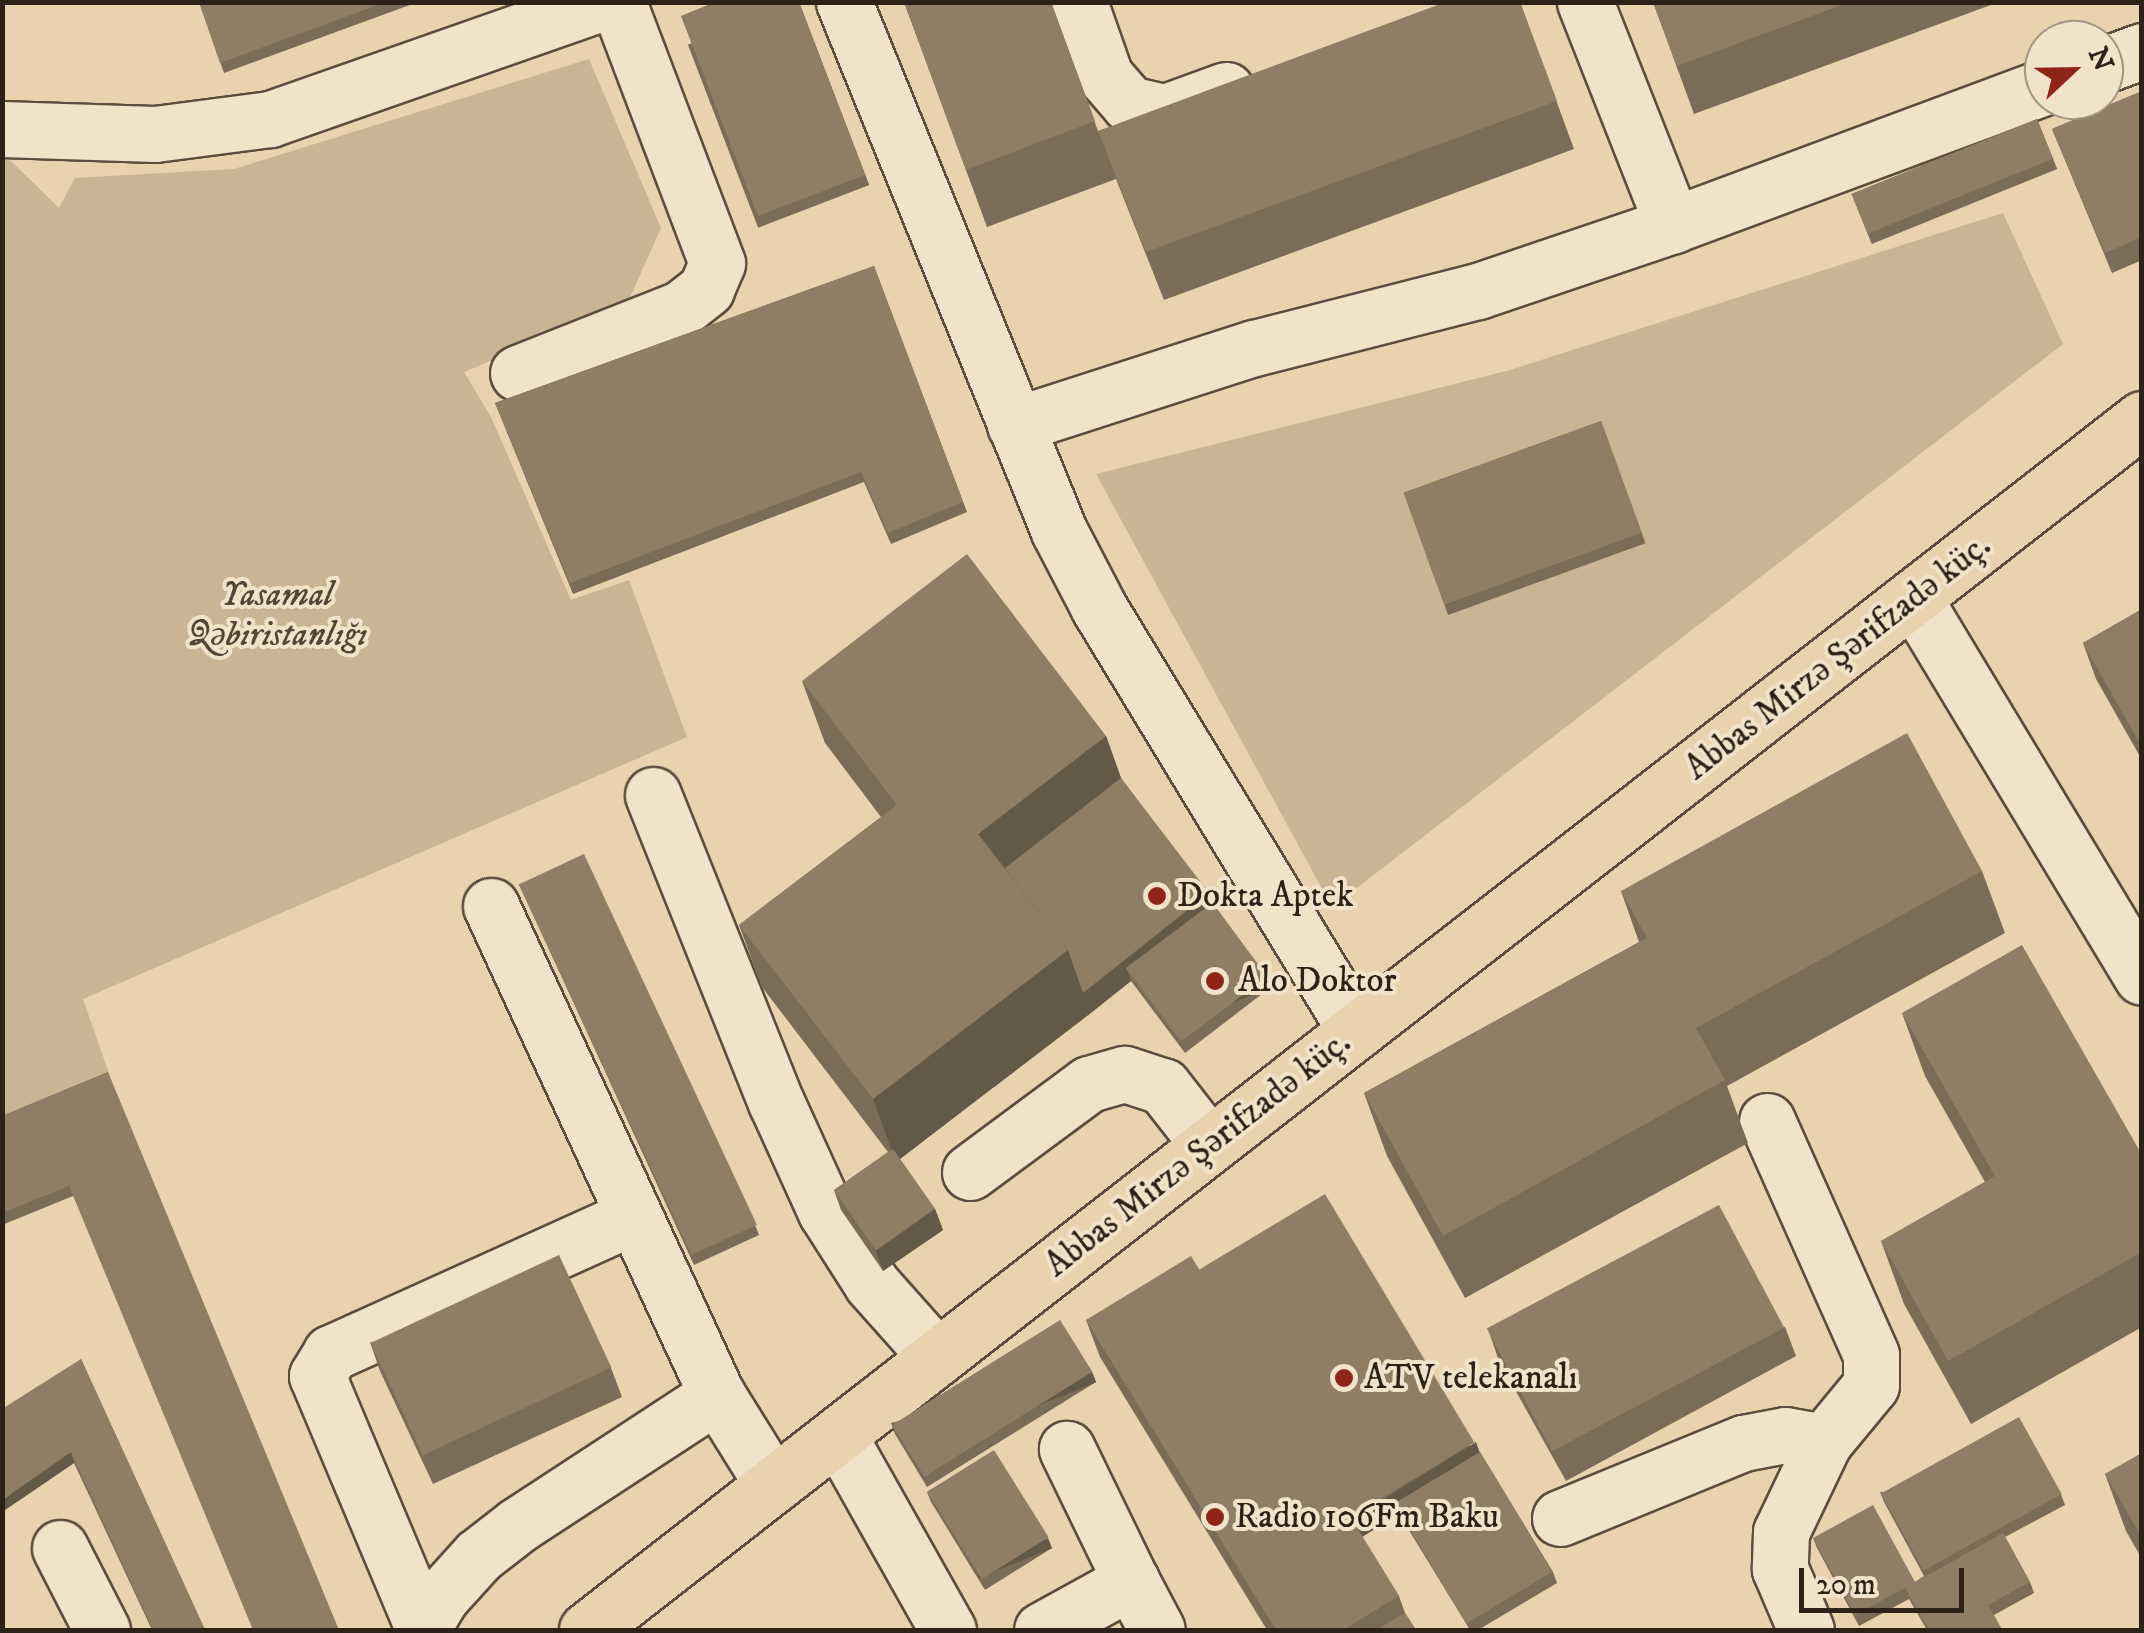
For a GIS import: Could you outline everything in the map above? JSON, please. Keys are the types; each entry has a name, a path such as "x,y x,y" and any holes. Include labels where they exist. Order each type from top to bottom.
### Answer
{"main road":[{"name":"Abbas Mirzə Şərifzadə küç.","path":"587,1630 2142,419"}],"lane":[{"path":"2,130 155,134 270,119 605,2"},
{"path":"518,372 682,308 706,289 717,263 618,2"},
{"path":"844,2 1059,531 1099,608 1356,1031"},
{"path":"1078,2 1105,76 1129,104 1164,112 1275,73"},
{"path":"1586,2 1673,226"},
{"path":"1015,425 1254,348 1478,290 1673,226 2024,94"},
{"path":"1914,598 2142,977"},
{"path":"652,795 776,1102 826,1212 872,1284 937,1357"},
{"path":"491,906 716,1395 772,1484"},
{"path":"970,1172 1089,1084 1126,1074 1163,1086 1209,1145"},
{"path":"1767,1121 1871,1355 1871,1385 1824,1442 1781,1532 1780,1568 1806,1630"},
{"path":"424,1629 316,1376 331,1353 632,1217"},
{"path":"424,1629 441,1596 478,1556 716,1395"},
{"path":"1560,1518 1743,1443 1785,1434 1824,1442"},
{"path":"838,1435 948,1630"},
{"path":"1067,1449 1158,1630"},
{"path":"60,1548 102,1630"},
{"path":"1042,1630 1131,1581"}],"green space":[{"name":"Yasamal Qəbiristanlığı","path":"589,59 661,228 627,304 464,372 491,417 571,600 629,580 687,737 83,999 112,1082 3,1128 3,161 8,158 59,208 75,178 234,169"},
{"path":"2003,213 2063,344 1332,907 1096,474 1510,370"}],"building":[{"path":"199,2 386,2 220,63"},
{"path":"715,2 799,2 865,175 758,216 681,16"},
{"path":"904,2 1051,2 1095,121 966,170"},
{"path":"1446,2 1520,2 1557,101 1146,252 1098,131"},
{"path":"1653,2 1850,2 1677,66"},
{"path":"2142,91 2142,237 2105,253 2052,129 2073,120 2124,120 2124,99"},
{"path":"2037,120 2053,159 1868,234 1852,194"},
{"path":"874,266 963,502 888,533 861,472 570,583 495,403"},
{"path":"1601,421 1642,533 1444,605 1404,493"},
{"path":"967,554 1106,736 978,834 1068,950 873,1099 739,925 897,805 802,681"},
{"path":"2142,609 2142,747 2083,643"},
{"path":"1907,733 1982,871 1696,1028 1725,1080 1443,1236 1364,1093 1647,938 1621,891"},
{"path":"1121,778 1209,893 1083,993 1068,950 1005,868"},
{"path":"584,854 757,1225 692,1255 519,884"},
{"path":"1212,903 1267,976 1181,1041 1126,968"},
{"path":"2022,945 2142,1155 2142,1252 1948,1361 1881,1241 1995,1176 1902,1013"},
{"path":"108,1072 339,1630 253,1630 69,1186 2,1213 2,1116"},
{"path":"893,1149 935,1209 876,1250 834,1190"},
{"name":"ATV telekanalı","path":"1325,1194 1474,1443 1348,1518 1199,1270"},
{"path":"1719,1205 1784,1328 1552,1451 1487,1328"},
{"path":"559,1255 611,1367 423,1455 370,1343"},
{"path":"1191,1256 1399,1596 1343,1630 1276,1630 1086,1320"},
{"path":"1060,1320 1092,1372 924,1477 892,1425"},
{"path":"81,1359 205,1630 153,1630 71,1452 2,1500 2,1409"},
{"path":"2019,1417 2062,1494 1923,1571 1881,1494"},
{"path":"994,1450 1049,1537 982,1579 927,1492"},
{"path":"1480,1452 1552,1572 1466,1624 1394,1504"},
{"path":"2142,1453 2142,1538 2105,1474"},
{"path":"1873,1505 1915,1582 2003,1533 2030,1582 1988,1605 2002,1630 1929,1630 1905,1588 1855,1615 1813,1538"},
{"path":"1405,1613 1416,1630 1376,1630"}],"place":[{"name":"Dokta Aptek","path":"1157,896"},
{"name":"Alo Doktor","path":"1215,981"},
{"name":"ATV telekanalı","path":"1344,1378"},
{"name":"Radio 106Fm Baku","path":"1215,1517"}]}
